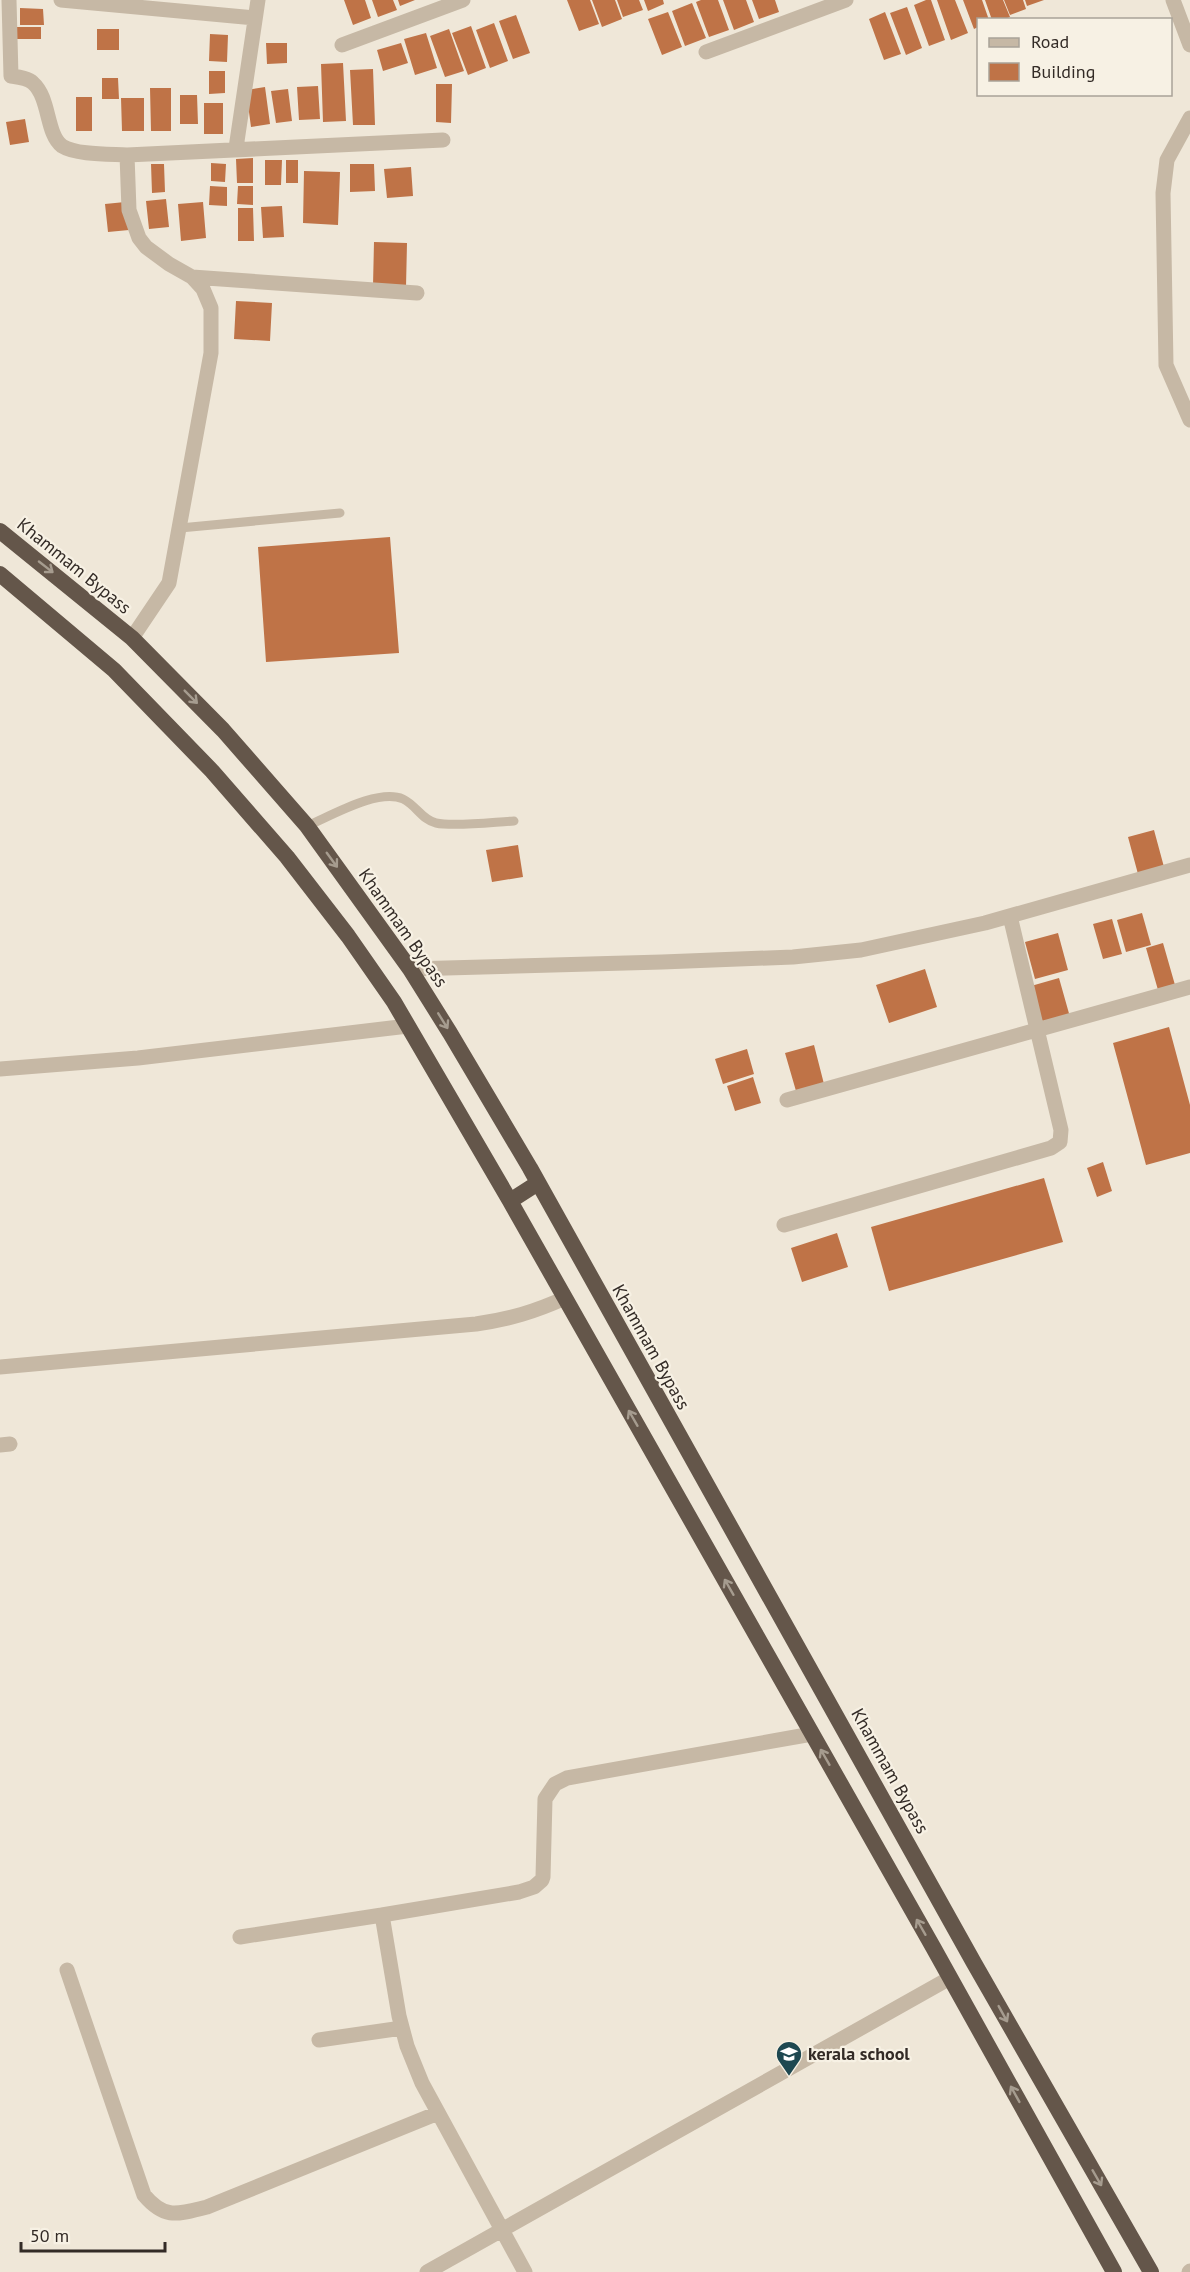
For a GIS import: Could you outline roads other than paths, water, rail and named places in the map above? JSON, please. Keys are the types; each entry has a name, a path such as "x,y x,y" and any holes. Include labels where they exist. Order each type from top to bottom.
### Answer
{"highway":[{"name":"Khammam Bypass","path":"0,531 132,638 223,730 308,826 410,969 538,1183 974,1963 1151,2272"},
{"path":"0,574 114,670 212,771 286,857 341,928 408,1026 565,1298 1114,2272"},
{"path":"510,1201 538,1183"}],"street":[{"path":"9,0 6,76 32,81 38,89 55,136 62,146 75,151 127,155 236,148 443,140"},
{"path":"61,0 255,18"},
{"path":"236,148 258,0"},
{"path":"342,45 463,0"},
{"path":"1173,0 1190,45"},
{"path":"706,52 838,1"},
{"path":"1190,118 1167,160 1163,193 1166,365 1190,420"},
{"path":"127,155 129,210 139,238 146,247 192,277 203,289 210,308 211,353 169,583 132,638"},
{"path":"192,277 417,293"},
{"path":"410,969 793,957 861,950 1010,916 1190,865"},
{"path":"784,1225 1060,1142 1061,1130 1010,916"},
{"path":"787,1100 1190,987"},
{"path":"0,1069 138,1058 408,1026"},
{"path":"0,1367 476,1324 523,1315 565,1298"},
{"path":"240,1937 519,1892 538,1884 543,1877 545,1799 555,1784 567,1778 812,1734"},
{"path":"382,1915 407,2046 422,2083 525,2272"},
{"path":"67,1970 144,2195 155,2208 166,2213 177,2214 207,2207 438,2113"},
{"path":"427,2272 950,1978"},
{"path":"319,2040 402,2028"}],"lane":[{"path":"180,528 340,513"},
{"path":"308,826 357,804 392,796 410,803 425,818 440,824 514,821"}],"place":[{"name":"kerala school","path":"789,2077"}]}
